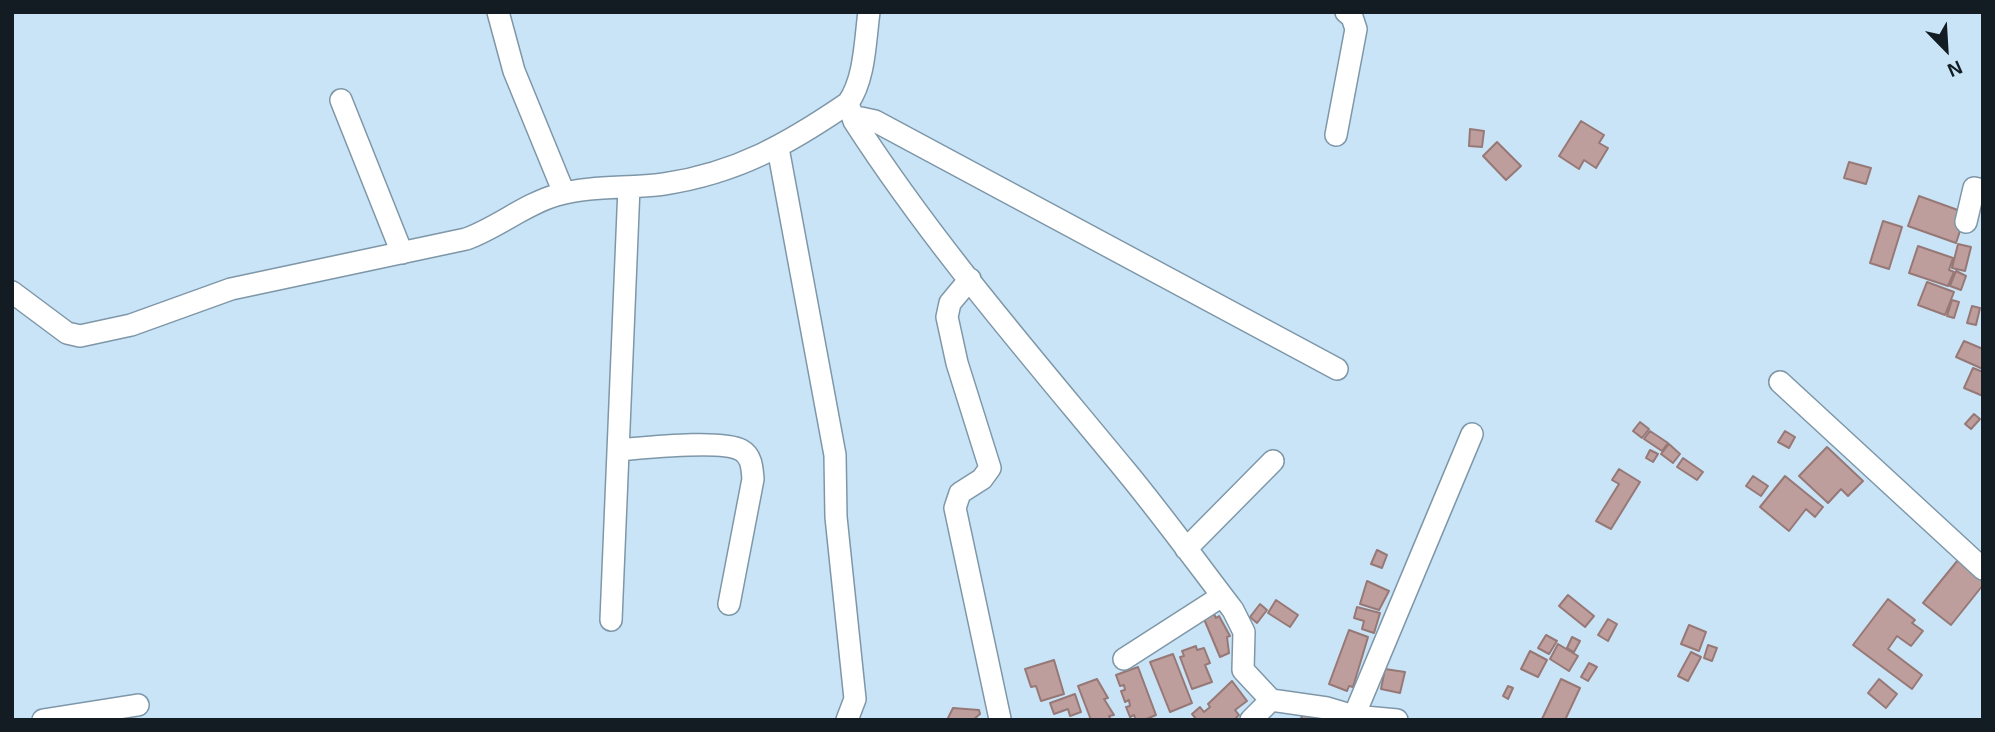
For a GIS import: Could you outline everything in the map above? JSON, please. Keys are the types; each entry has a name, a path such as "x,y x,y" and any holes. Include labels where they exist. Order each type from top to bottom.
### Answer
{"street":[{"path":"498,12 514,71 564,193"},
{"path":"869,12 862,64 851,112 970,279 1222,596 1244,632 1243,670 1271,700 1317,706 1354,716 1397,720"},
{"path":"1336,135 1356,29 1352,17 1346,12"},
{"path":"341,100 402,253"},
{"path":"12,292 67,333 80,336 131,325 231,289 483,233 564,193 709,175 749,163 851,112"},
{"path":"851,112 861,118 875,121 1337,369"},
{"path":"778,148 836,465 836,517 855,699 847,720"},
{"path":"611,620 629,187"},
{"path":"1966,222 1974,188 1983,190"},
{"path":"970,279 950,303 947,317 957,363 990,468 982,479 960,493 956,508 1000,719"},
{"path":"1780,382 1983,569"},
{"path":"1354,716 1472,434"},
{"path":"618,450 718,445 741,450 751,461 753,479 729,604"},
{"path":"1186,549 1273,461"},
{"path":"1125,659 1222,596"},
{"path":"1251,720 1271,700"},
{"path":"43,720 138,705"}],"building":[{"path":"1581,121 1604,135 1599,143 1608,148 1596,168 1584,160 1579,169 1559,156"},
{"path":"1470,129 1484,131 1482,147 1469,146"},
{"path":"1497,142 1521,166 1506,180 1483,156"},
{"path":"1849,162 1871,168 1866,184 1844,178"},
{"path":"1919,196 1966,213 1956,243 1908,226"},
{"path":"1883,221 1902,227 1889,269 1870,263"},
{"path":"1958,244 1971,247 1965,271 1952,268"},
{"path":"1918,246 1953,258 1949,270 1954,272 1948,286 1909,273"},
{"path":"1956,271 1966,276 1961,290 1950,286"},
{"path":"1927,282 1954,292 1945,315 1918,305"},
{"path":"1952,300 1959,302 1954,318 1947,316"},
{"path":"1972,306 1980,308 1976,325 1967,323"},
{"path":"1964,341 1983,349 1983,369 1956,357"},
{"path":"1973,368 1983,372 1983,396 1964,388"},
{"path":"1974,414 1980,419 1971,429 1965,424"},
{"path":"1640,422 1649,429 1642,438 1633,431"},
{"path":"1650,431 1668,443 1662,451 1644,439"},
{"path":"1785,431 1795,437 1789,448 1778,442"},
{"path":"1669,444 1680,454 1673,463 1661,454"},
{"path":"1827,447 1863,481 1848,496 1841,489 1828,503 1799,476"},
{"path":"1650,450 1658,454 1653,462 1646,458"},
{"path":"1683,458 1703,472 1697,480 1677,467"},
{"path":"1619,469 1640,482 1611,529 1596,521 1619,484 1612,480"},
{"path":"1753,476 1768,486 1761,496 1746,486"},
{"path":"1785,476 1823,507 1815,517 1806,509 1789,531 1760,507"},
{"path":"1377,550 1387,555 1382,568 1371,564"},
{"path":"1958,560 1983,580 1983,585 1951,625 1923,603"},
{"path":"1367,581 1389,591 1379,610 1360,604"},
{"path":"1568,595 1594,616 1585,627 1559,606"},
{"path":"1888,599 1915,620 1912,623 1923,631 1911,646 1897,636 1888,649 1922,675 1912,689 1853,645"},
{"path":"1276,600 1298,615 1290,627 1268,613"},
{"path":"1260,604 1267,610 1257,623 1250,617"},
{"path":"1357,607 1380,613 1374,633 1362,629 1364,621 1354,618"},
{"path":"1214,614 1216,618 1219,616 1230,636 1227,637 1229,653 1220,657 1204,619"},
{"path":"1608,619 1617,624 1608,641 1598,635"},
{"path":"1689,625 1706,632 1699,651 1681,644"},
{"path":"1349,630 1368,637 1353,687 1349,686 1347,691 1329,684"},
{"path":"1546,635 1557,641 1549,654 1538,648"},
{"path":"1572,637 1580,641 1574,652 1567,648"},
{"path":"1558,644 1578,656 1569,671 1550,659"},
{"path":"1708,645 1717,648 1712,661 1704,658"},
{"path":"1196,646 1197,650 1204,648 1210,663 1205,665 1212,682 1192,689 1180,657 1184,656 1182,651"},
{"path":"1530,651 1547,660 1538,677 1521,669"},
{"path":"1691,652 1701,657 1688,681 1678,676"},
{"path":"1173,654 1192,703 1170,712 1150,662"},
{"path":"1054,660 1064,694 1041,701 1036,686 1031,687 1025,669"},
{"path":"1589,663 1597,667 1588,681 1581,677"},
{"path":"1138,667 1156,715 1144,720 1136,720 1134,715 1130,717 1126,707 1130,706 1129,700 1125,702 1121,691 1125,690 1124,685 1120,686 1116,675"},
{"path":"1385,669 1405,672 1400,693 1381,689"},
{"path":"1097,679 1108,698 1104,699 1114,715 1109,716 1111,720 1091,720 1078,686"},
{"path":"1561,679 1580,688 1565,720 1544,720 1542,719"},
{"path":"1879,679 1897,694 1886,708 1868,693"},
{"path":"1232,681 1247,701 1235,710 1239,715 1234,720 1197,720 1192,714 1200,707 1204,712 1210,707 1208,704"},
{"path":"1508,686 1513,688 1508,699 1503,696"},
{"path":"1075,694 1081,712 1070,716 1068,709 1054,714 1050,703"},
{"path":"953,708 979,710 980,714 973,720 947,720"},
{"path":"1303,708 1330,714 1328,720 1301,720"}]}
